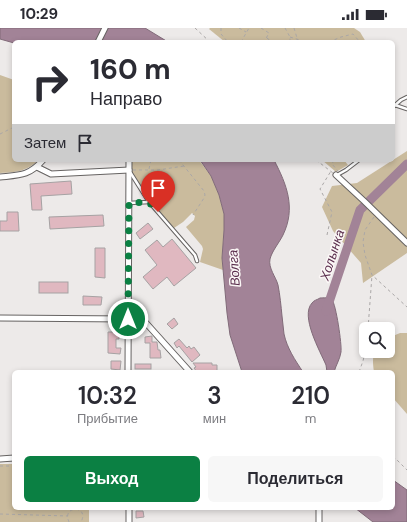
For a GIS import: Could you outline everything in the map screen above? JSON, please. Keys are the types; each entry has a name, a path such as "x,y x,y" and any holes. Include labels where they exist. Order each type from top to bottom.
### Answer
{"street":[{"path":"99,40 105,28"},
{"path":"0,176 26,174 37,167 41,162"},
{"path":"128,370 129,162"},
{"path":"37,167 51,174 129,170"},
{"path":"338,174 407,243"},
{"path":"0,318 128,319 146,323 188,370"},
{"path":"0,458 12,458"},
{"path":"129,510 129,522"},
{"path":"319,510 319,522"}],"lane":[{"path":"395,105 407,97"},
{"path":"395,106 407,108"},
{"path":"338,174 355,162"},
{"path":"129,170 149,202 195,254 197,261"},
{"path":"129,203 149,202"}],"path":[{"path":"195,28 208,40"},
{"path":"221,28 221,34 226,40"},
{"path":"239,28 246,32"},
{"path":"242,40 248,28"},
{"path":"261,28 269,33 266,38 269,40"},
{"path":"285,28 290,37 298,39"},
{"path":"294,28 298,39"},
{"path":"333,40 353,34 358,40"},
{"path":"0,134 12,128"},
{"path":"149,170 150,162"},
{"path":"181,162 204,191 204,198 194,215"},
{"path":"319,162 338,174"},
{"path":"333,162 332,164 338,174"},
{"path":"129,170 158,170 184,166"},
{"path":"327,235 332,212 320,189 331,171"},
{"path":"369,322 372,275 365,255 363,242 365,230 377,214"},
{"path":"372,275 407,307"},
{"path":"360,370 364,358"},
{"path":"395,458 407,470"},
{"path":"0,466 12,466"},
{"path":"70,522 68,516 70,511 72,510"},
{"path":"79,510 83,515 82,521"},
{"path":"0,514 68,516"}],"shaded area":[{"path":"354,28 360,32 365,40 223,40 209,29"},
{"path":"0,75 12,79 12,162 36,162 21,171 0,173"},
{"path":"407,151 407,253 363,283 361,263 333,231 322,207 332,186 357,183 390,162 395,162 395,159"},
{"path":"130,162 200,162 211,176 219,195 224,214 222,258 223,270 200,262 203,249 202,246 186,227 194,220 195,216 192,213 174,228 150,202 132,173"},
{"path":"324,162 346,162 348,165 336,172"},
{"path":"407,333 407,414 395,400 395,370 374,370 373,358 395,358 395,335"},
{"path":"0,464 12,464 12,510 89,510 89,522 0,522"}],"water":[{"path":"0,28 145,28 165,40 12,40 12,42 0,39"},
{"name":"Волга","path":"201,162 275,162 279,169 288,197 289,215 283,235 272,253 270,262 271,269 278,285 285,339 302,370 241,370 230,335 227,313 222,258 224,214 219,195 211,176"},
{"path":"320,298 328,298 334,303 341,341 340,357 335,370 327,370 326,365 312,334 308,316 309,309 315,301"},
{"path":"395,481 407,490 407,522 373,522 358,510 395,510"}],"building":[{"path":"71,181 72,194 41,196 42,210 32,210 30,184"},
{"path":"7,212 18,212 19,231 0,231 0,221 7,221"},
{"path":"103,215 104,226 50,229 49,217"},
{"path":"148,223 153,229 140,239 136,233"},
{"path":"172,239 196,268 174,286 167,277 153,289 143,277 157,265 145,250 157,240 163,247"},
{"path":"95,248 105,248 105,278 95,277"},
{"path":"39,282 68,282 68,293 39,293"},
{"path":"83,296 102,297 101,305 83,305"},
{"path":"174,318 178,324 172,329 167,324"},
{"path":"108,332 119,332 119,339 116,339 116,348 121,348 120,354 108,353"},
{"path":"152,336 152,342 157,342 161,358 150,358 150,343 145,343 145,337"},
{"path":"179,339 187,348 189,346 191,349 194,347 200,355 192,362 179,346 177,348 174,343"},
{"path":"111,361 121,361 120,370 111,369"},
{"path":"193,363 212,363 212,365 217,365 217,370 196,370 194,368 196,367"},
{"path":"135,364 151,364 151,369 135,369"},
{"path":"136,511 143,511 144,517 136,518"}],"waterway":[{"name":"Холынка","path":"326,311 360,210 407,164"}],"route":[{"path":"128,319 129,203 149,202 158,212"}]}
